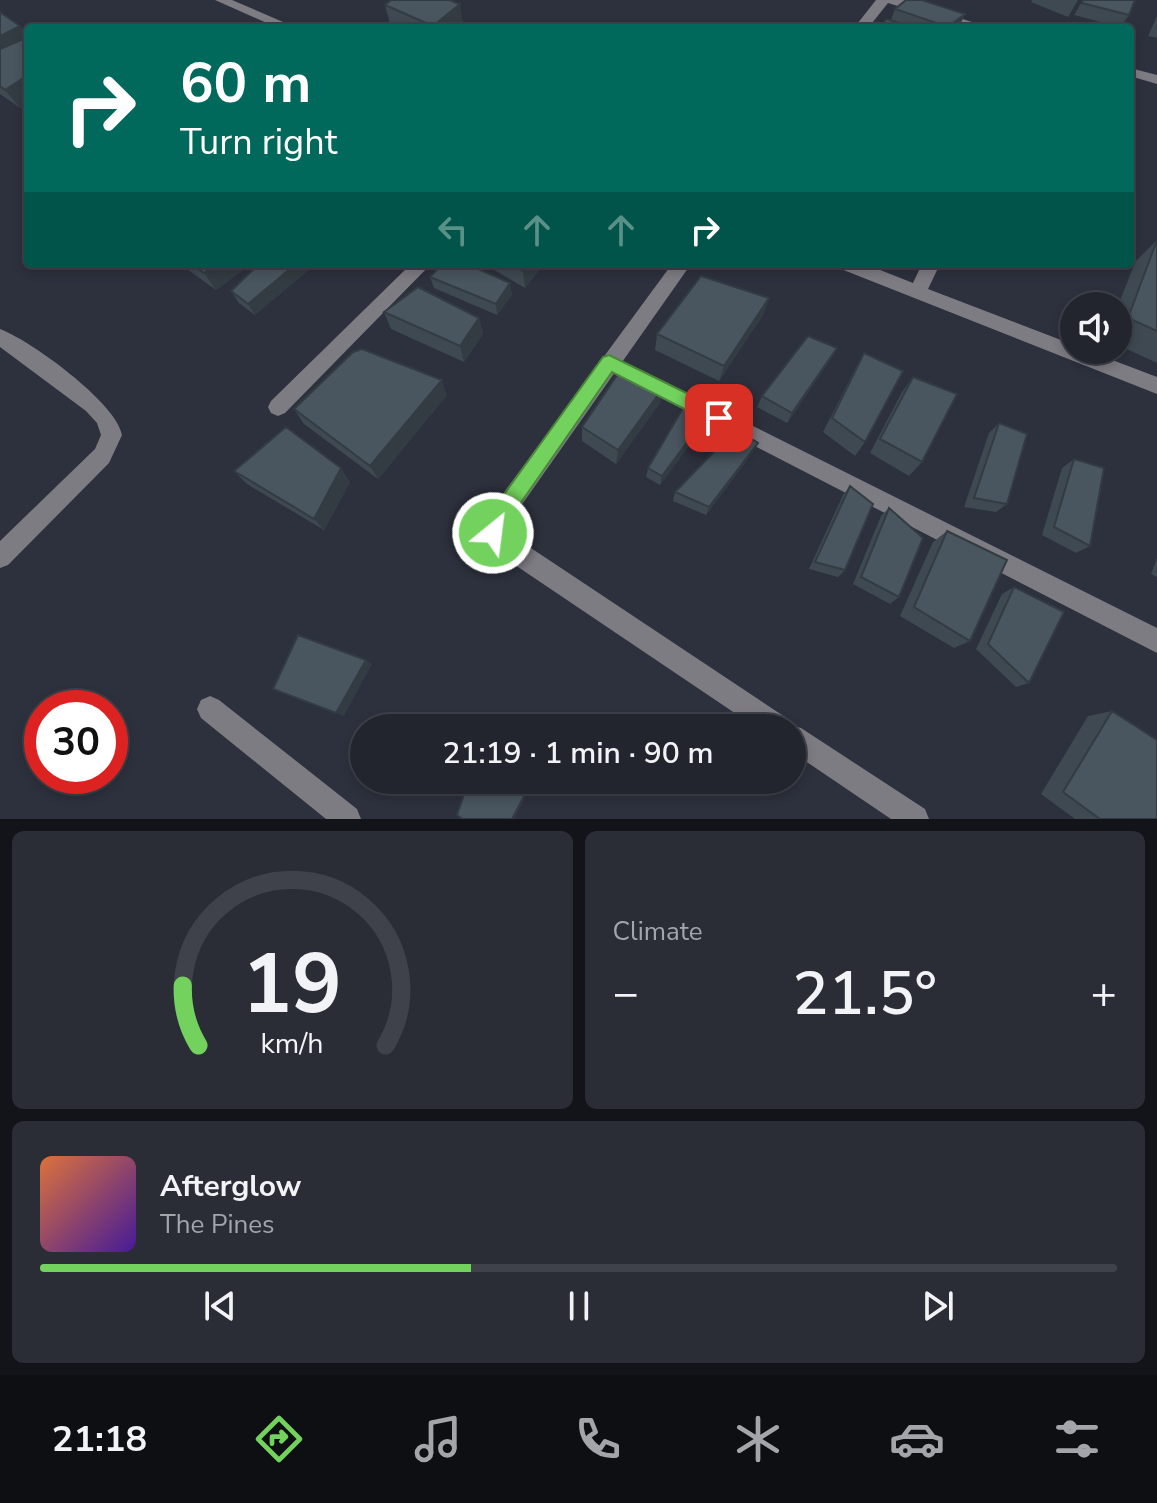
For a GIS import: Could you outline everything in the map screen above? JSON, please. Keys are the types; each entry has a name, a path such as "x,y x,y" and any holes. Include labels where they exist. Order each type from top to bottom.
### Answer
{"street":[{"path":"221,0 280,24"},
{"path":"864,24 883,0"},
{"path":"892,0 970,24"},
{"path":"1134,73 1157,80"},
{"path":"278,407 418,268"},
{"path":"679,268 494,524 493,533 498,540 758,714"},
{"path":"857,268 1157,386"},
{"path":"917,293 929,268"},
{"path":"0,337 78,392 110,424 112,436 102,456 0,557"},
{"path":"609,362 1157,641"},
{"path":"210,709 347,819"},
{"path":"806,746 915,819"}],"building":[{"path":"391,0 449,0 460,4 435,24 428,24 385,5"},
{"path":"906,0 922,0 965,14 952,24 939,24 895,9"},
{"path":"1083,0 1135,0 1129,15 1082,3"},
{"path":"0,12 20,26 0,36"},
{"path":"886,19 903,24 883,24"},
{"path":"24,39 24,78 5,90 0,86 0,49"},
{"path":"1157,240 1157,331 1132,320 1132,307"},
{"path":"255,268 291,268 248,304 231,291"},
{"path":"438,268 476,268 510,283 496,304 430,277"},
{"path":"701,276 769,298 724,366 657,334"},
{"path":"418,287 479,318 460,346 384,312"},
{"path":"808,336 837,348 792,413 762,396"},
{"path":"362,349 442,380 370,466 294,409 353,352"},
{"path":"864,353 903,371 865,442 832,418"},
{"path":"622,368 663,388 618,450 582,427"},
{"path":"913,377 957,394 922,462 880,439"},
{"path":"686,403 708,414 662,476 648,468"},
{"path":"999,423 1027,434 1007,504 974,498"},
{"path":"286,427 341,468 314,519 234,471"},
{"path":"736,429 758,443 709,507 675,492"},
{"path":"1074,459 1104,468 1090,546 1054,527"},
{"path":"850,486 873,504 845,570 815,562"},
{"path":"889,508 923,538 899,597 861,577"},
{"path":"947,531 1007,560 970,641 914,607"},
{"path":"1014,587 1064,612 1029,683 988,644"},
{"path":"298,635 366,660 336,713 273,689"},
{"path":"1112,711 1157,740 1157,819 1100,819 1063,792"},
{"path":"464,794 525,794 512,819 462,819 457,815"}],"route":[{"path":"493,533 494,524 609,362 719,418"}]}
